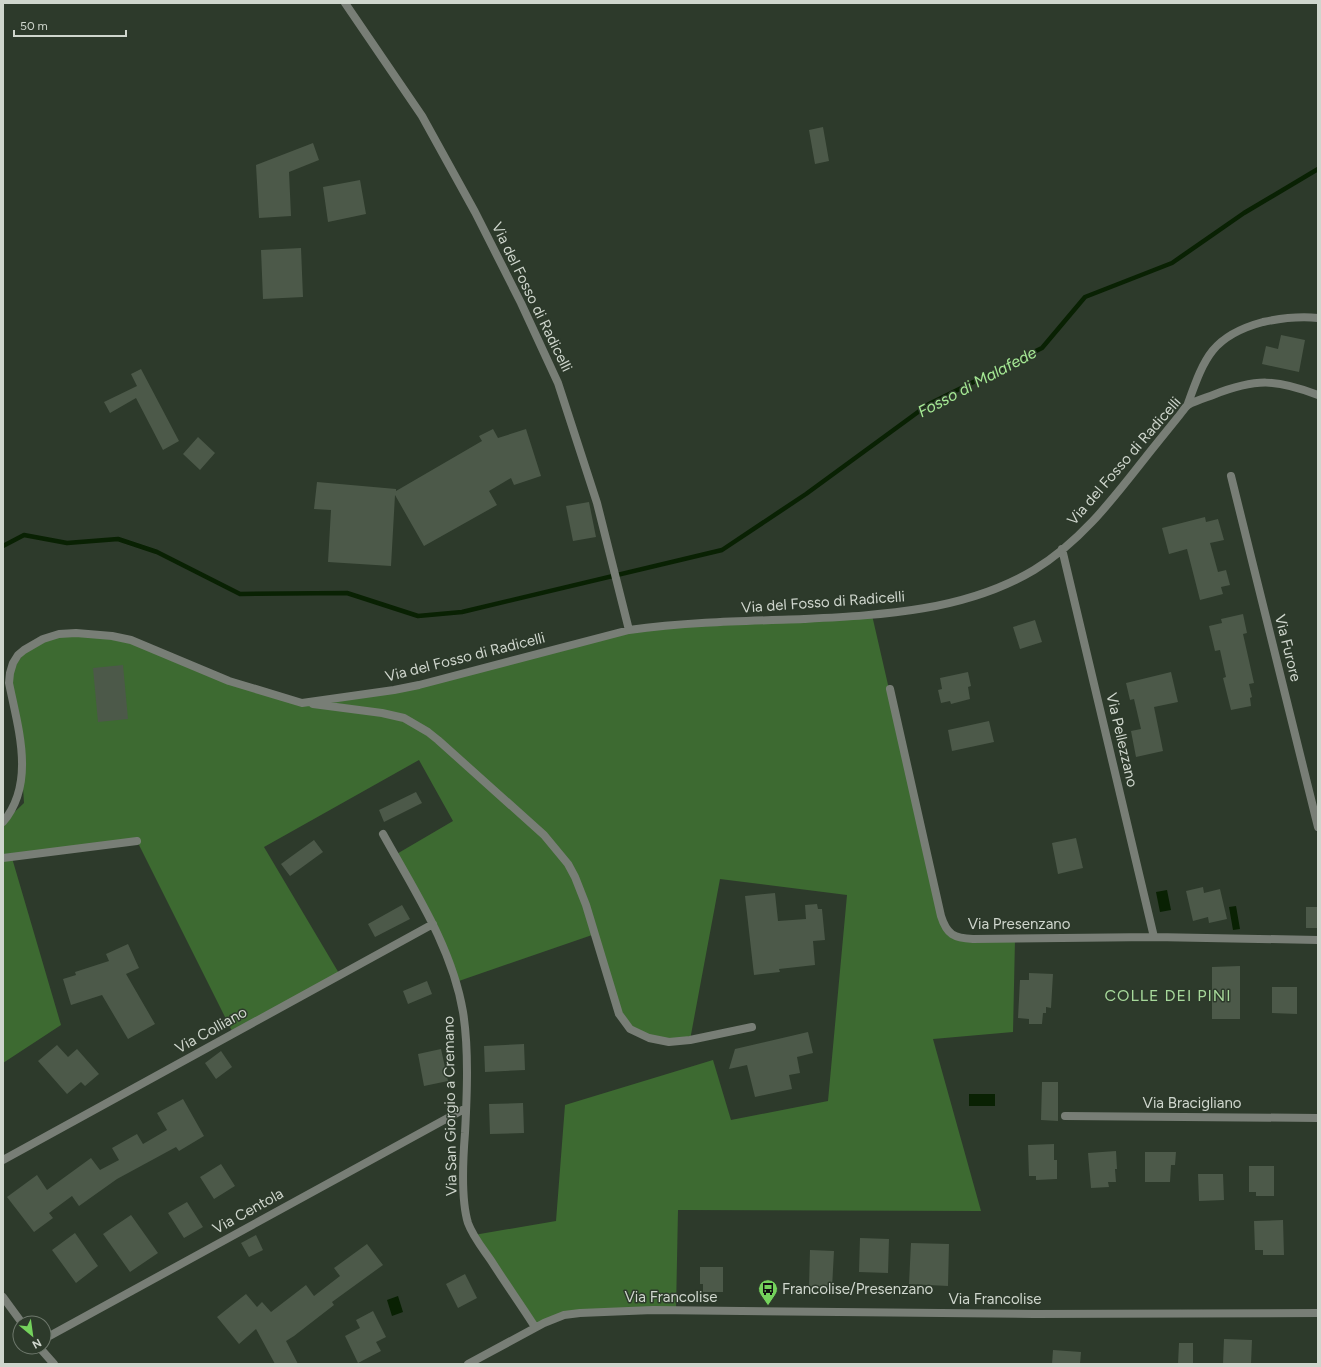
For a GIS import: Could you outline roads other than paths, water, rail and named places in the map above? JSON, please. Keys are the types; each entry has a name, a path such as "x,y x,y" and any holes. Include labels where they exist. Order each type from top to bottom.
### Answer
{"street":[{"name":"Via del Fosso di Radicelli","path":"345,3 422,116 476,212 521,303 558,383 597,503 629,630"},
{"path":"1187,406 1200,372 1208,358 1221,341 1230,334 1247,327 1284,318 1318,318"},
{"name":"Via del Fosso di Radicelli","path":"3,822 15,803 21,779 21,752 9,683 10,673 13,663 18,655 30,645 43,639 59,634 76,633 122,637 140,643 229,681 302,703 394,690 432,682 629,630 696,623 872,616 934,606 974,597 1004,586 1034,570 1062,549 1101,512 1187,406 1229,389 1246,384 1262,382 1274,382 1292,386 1318,395"},
{"name":"Via Furore","path":"1231,476 1318,827"},
{"name":"Via Pellezzano","path":"1062,549 1154,938"},
{"name":"Via Presenzano","path":"890,689 941,916 947,930 956,937 973,939 1154,938 1318,940"},
{"path":"302,703 382,713 404,718 433,736 544,835 566,860 575,877 590,916 619,1014 630,1029 649,1038 669,1042 690,1040 752,1026"},
{"name":"Via San Giorgio a Cremano","path":"383,834 433,924 452,971 463,1012 466,1044 464,1165 465,1207 468,1223 477,1239 536,1327"},
{"path":"3,858 137,841"},
{"name":"Via Colliano","path":"3,1160 433,924"},
{"name":"Via Centola","path":"52,1335 466,1108"},
{"name":"Via Bracigliano","path":"1065,1116 1318,1118"},
{"path":"3,1297 16,1315"},
{"name":"Via Francolise","path":"468,1364 536,1327 569,1314 653,1310 1026,1314 1318,1312"},
{"path":"46,1355 54,1364"}],"waterway":[{"name":"Fosso di Malafede","path":"3,546 24,535 67,543 118,539 157,552 240,594 347,593 418,616 462,612 722,550 806,494 929,404 1042,348 1085,297 1172,263 1244,213 1318,169"}],"place":[{"name":"Francolise/Presenzano","path":"768,1306"}],"district":[{"name":"COLLE DEI PINI","path":"1168,995"}]}
